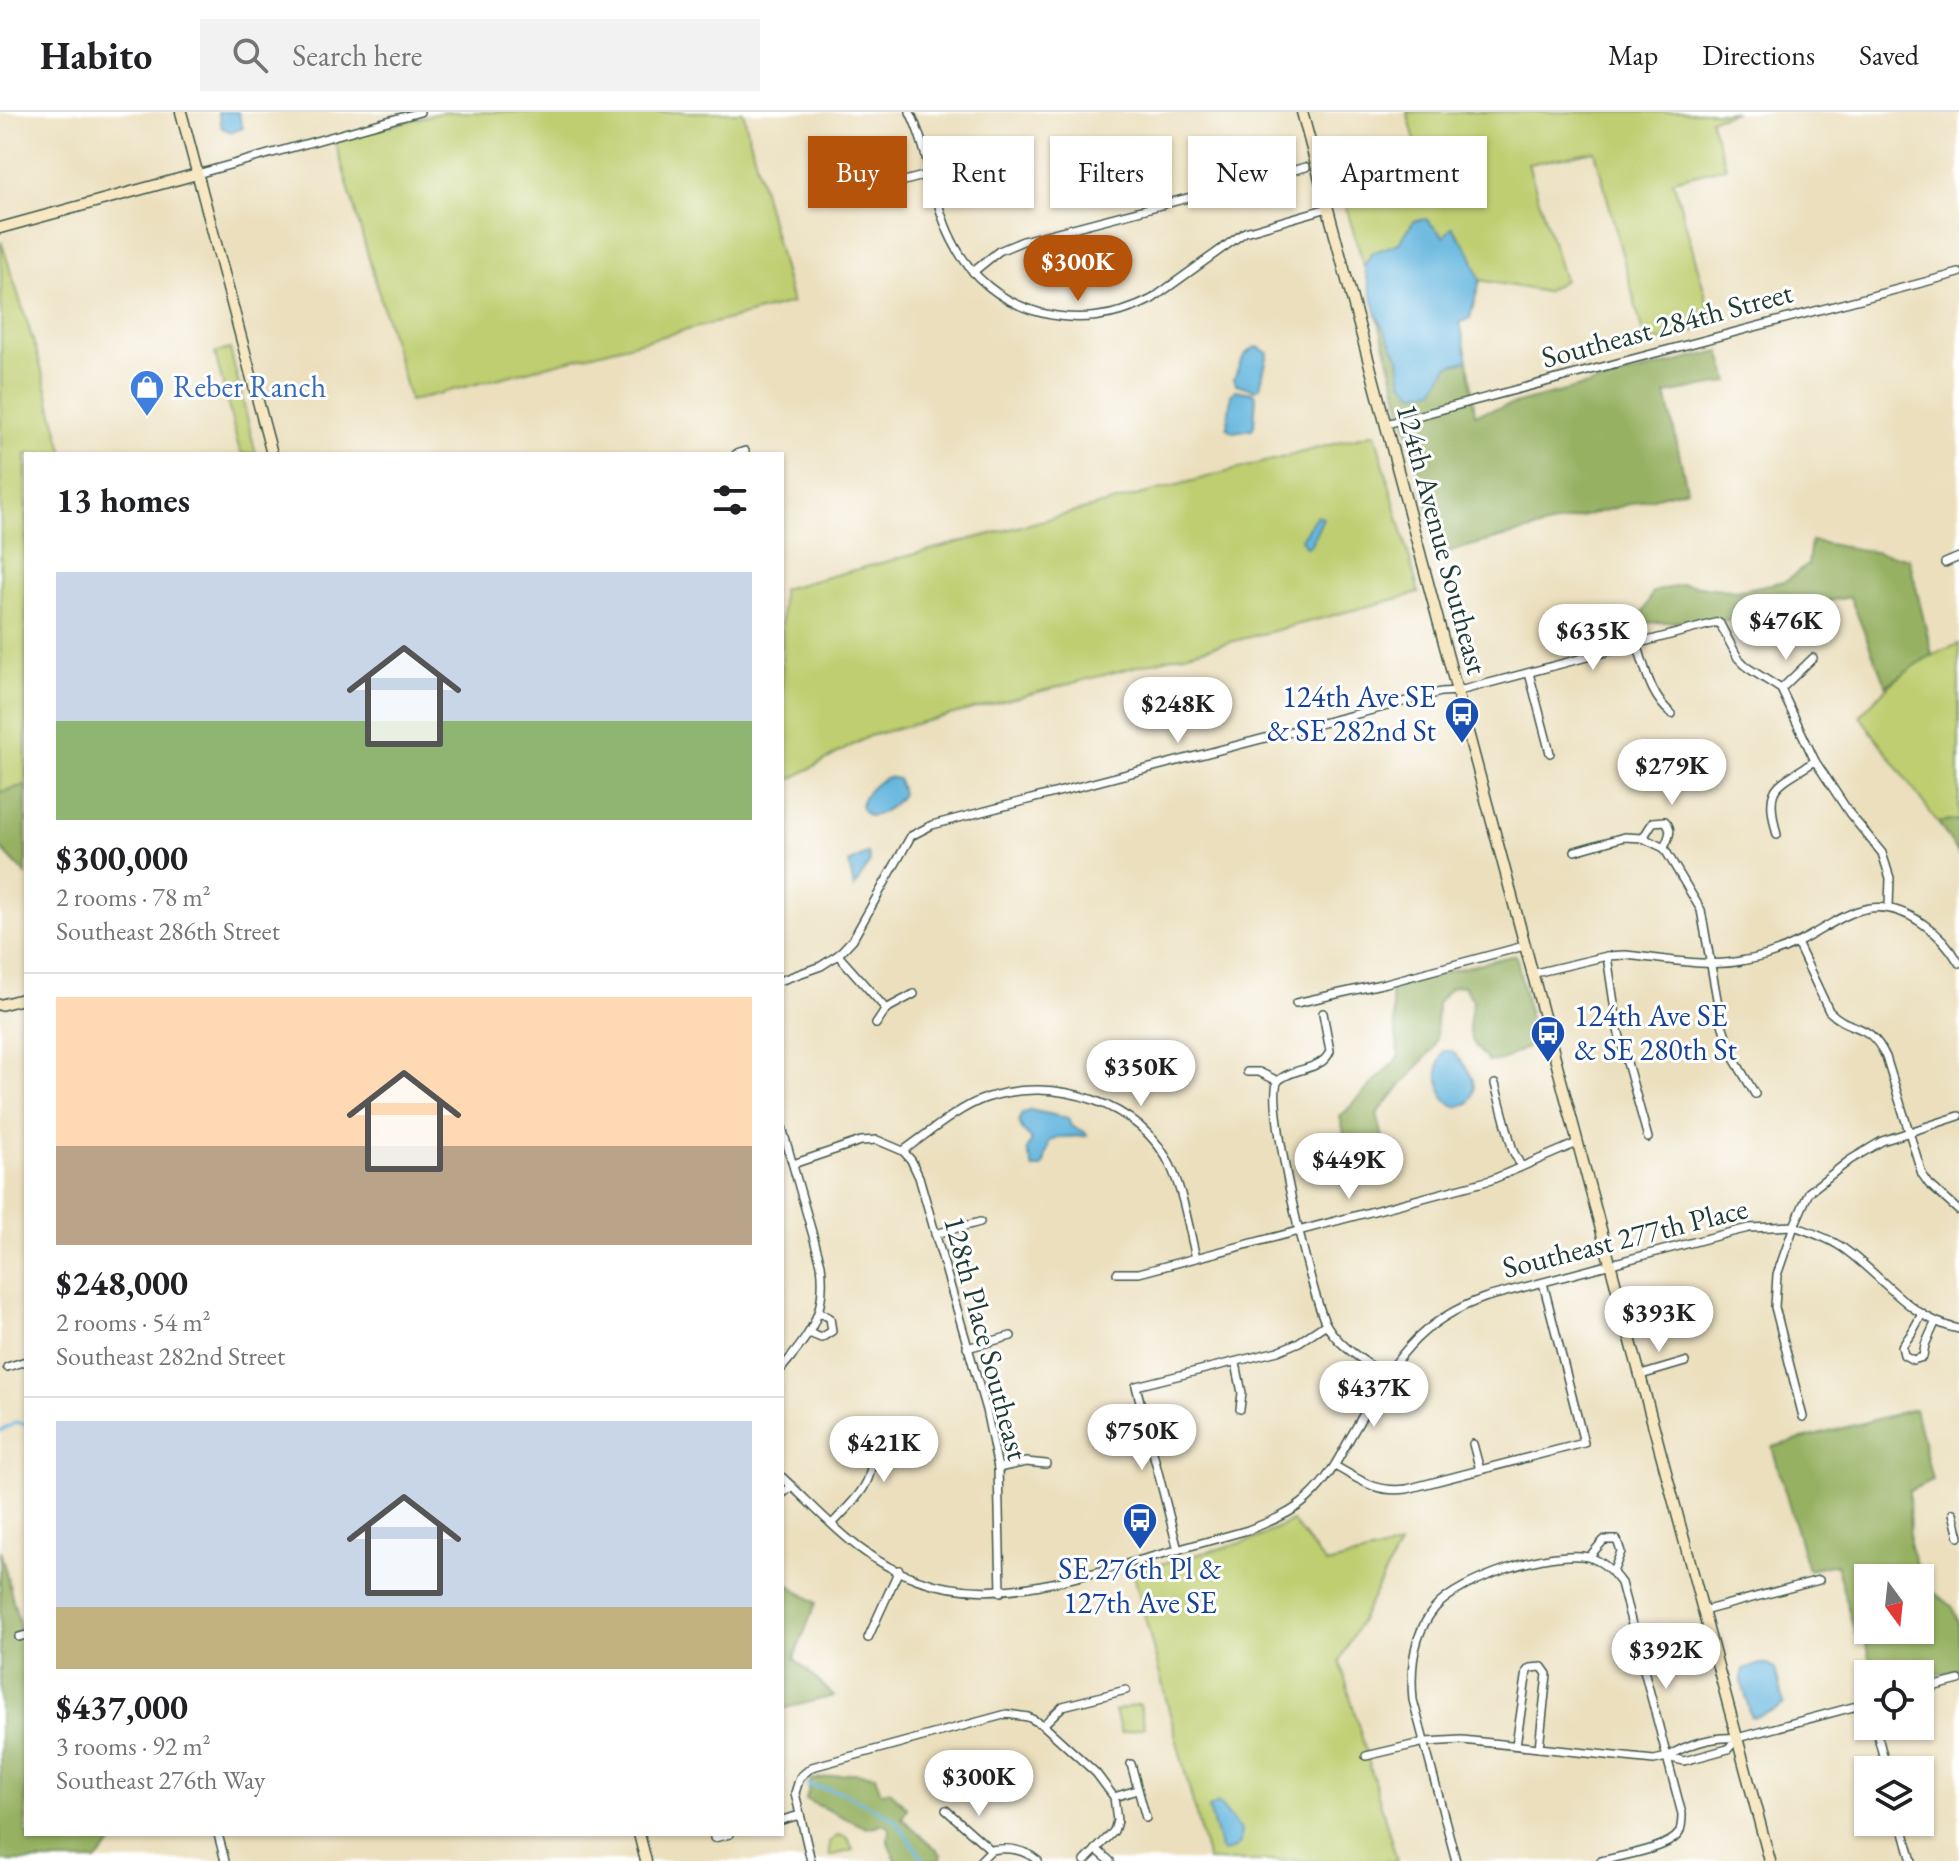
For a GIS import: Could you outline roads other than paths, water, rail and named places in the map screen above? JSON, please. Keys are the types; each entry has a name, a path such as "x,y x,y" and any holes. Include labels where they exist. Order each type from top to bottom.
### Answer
{"street":[{"path":"181,112 271,452"},
{"path":"0,228 420,112"},
{"path":"910,112 923,145"},
{"name":"124th Avenue Southeast","path":"1302,112 1312,149"},
{"path":"973,272 999,251 1023,241 1306,167"},
{"path":"941,208 951,240 973,272 995,293 1026,308 1068,318 1104,317 1152,299 1245,232 1328,208"},
{"name":"124th Avenue Southeast","path":"1328,208 1770,1861"},
{"name":"Southeast 284th Street","path":"1386,424 1959,273"},
{"path":"1945,563 1959,557"},
{"path":"784,979 821,966 838,955 863,925 911,836 932,825 1719,622 1738,658 1781,689 1815,761 1850,814 1882,853 1890,878 1889,907"},
{"path":"1637,644 1654,694 1660,705 1672,714"},
{"path":"1781,689 1813,658"},
{"path":"1529,673 1550,753"},
{"path":"1777,835 1770,809 1771,797 1776,788 1815,761"},
{"path":"1643,838 1653,822 1665,821 1670,826 1670,832 1664,848"},
{"path":"1575,851 1614,838 1643,838 1664,848 1701,910 1721,1021 1743,1079 1755,1094"},
{"path":"1531,974 1607,956 1738,962 1797,943 1853,913 1889,907 1910,915 1928,927 1945,942 1959,963"},
{"path":"1797,943 1829,1011 1835,1017 1867,1030 1879,1043 1922,1174 1935,1191 1959,1211"},
{"path":"1296,1003 1386,983 1524,946"},
{"path":"838,955 886,1009"},
{"path":"1607,956 1618,1030 1648,1138"},
{"path":"876,1024 886,1009 914,994"},
{"path":"0,1005 24,999"},
{"path":"1323,1013 1330,1043 1328,1057 1322,1063 1287,1073 1274,1085 1284,1171 1326,1324 1354,1353 1386,1376"},
{"path":"1247,1072 1266,1073 1278,1081"},
{"path":"1495,1084 1513,1151 1521,1166"},
{"path":"793,1164 861,1141 877,1140 903,1151 986,1098 1054,1091 1102,1102 1128,1118 1154,1141 1172,1169 1196,1258"},
{"name":"Southeast 277th Place","path":"784,1479 858,1547 899,1570 945,1587 969,1591 1001,1592 1050,1585 1248,1530 1280,1517 1307,1499 1335,1466 1386,1376 1419,1334 1439,1318 1461,1306 1749,1228 1794,1226 1809,1192 1821,1180 1882,1141 1959,1116"},
{"path":"784,1134 821,1264 823,1298 809,1333 784,1365"},
{"path":"1117,1273 1139,1273 1491,1180 1577,1143"},
{"name":"128th Place Southeast","path":"903,1151 919,1177 986,1410 998,1468 1001,1592"},
{"path":"935,1234 980,1222"},
{"path":"1803,1417 1775,1307 1777,1275 1794,1226 1839,1246 1902,1300 1935,1323 1959,1329"},
{"path":"1335,1466 1370,1486 1388,1491 1584,1443 1543,1283"},
{"path":"1922,1314 1902,1346 1904,1355 1913,1360 1923,1357 1935,1323"},
{"path":"809,1333 821,1338 832,1331 832,1322 818,1316"},
{"path":"1178,1550 1136,1386 1278,1351 1299,1342 1326,1324"},
{"path":"967,1348 1011,1336"},
{"path":"7,1367 24,1362"},
{"path":"1641,1375 1685,1362"},
{"path":"1236,1363 1242,1393 1240,1409"},
{"path":"833,1523 863,1491 871,1477 874,1458 868,1422"},
{"path":"1473,1444 1480,1470"},
{"path":"998,1468 1026,1462 1046,1464"},
{"path":"784,1492 792,1486"},
{"path":"1953,1513 1959,1537"},
{"path":"1589,1557 1602,1542 1617,1540 1621,1552 1613,1572"},
{"path":"1456,1861 1413,1700 1412,1656 1421,1631 1434,1608 1461,1586 1484,1576 1557,1557 1589,1557 1613,1572 1625,1597 1682,1814 1679,1833 1663,1845 1601,1861"},
{"path":"868,1638 899,1570"},
{"path":"1703,1611 1819,1580"},
{"path":"1516,1745 1527,1671 1542,1667 1547,1674 1539,1748"},
{"path":"1934,1686 1959,1680"},
{"path":"1043,1725 1063,1706 1126,1690"},
{"path":"1366,1756 1425,1742 1462,1740 1654,1760 1723,1737 1737,1738 1854,1707"},
{"path":"811,1861 795,1793 800,1777 812,1767 1007,1714 1028,1717 1043,1725 1096,1773 1114,1797 1117,1821 1114,1831 1085,1861"},
{"path":"1667,1757 1684,1761 1728,1749 1737,1738"},
{"path":"1131,1764 1146,1818"},
{"path":"1114,1797 1137,1790"},
{"path":"946,1810 991,1850"},
{"path":"784,1819 800,1815"},
{"path":"219,1836 225,1861"},
{"path":"640,1836 646,1861"},
{"path":"714,1838 722,1836"},
{"path":"1905,1836 1912,1861"},
{"path":"980,1861 991,1850 1015,1849 1030,1854 1038,1861"},
{"path":"1096,1849 1110,1861"}],"water":[{"path":"218,112 238,112 243,128 232,132 222,128"},
{"path":"1426,219 1444,237 1452,227 1470,252 1480,280 1470,318 1460,323 1468,360 1448,366 1434,390 1415,393 1402,381 1399,358 1377,315 1364,266 1372,253 1399,243 1414,221"},
{"path":"1258,347 1268,353 1260,387 1255,390 1236,384 1234,379 1245,355"},
{"path":"1235,390 1256,396 1252,429 1233,432 1227,428 1231,395"},
{"path":"1317,515 1323,518 1310,546 1306,547 1301,539"},
{"path":"888,777 898,779 902,794 887,809 868,816 861,807 864,798 875,785"},
{"path":"868,853 870,862 854,888 849,863"},
{"path":"1444,1051 1452,1051 1471,1075 1474,1088 1469,1103 1457,1107 1445,1100 1438,1069"},
{"path":"1030,1110 1068,1118 1071,1126 1087,1136 1058,1137 1049,1142 1044,1164 1041,1168 1033,1168 1027,1150 1032,1140 1019,1122 1021,1115"},
{"path":"1706,1302 1709,1306 1695,1329 1693,1327 1701,1315 1698,1312 1686,1320 1677,1320 1672,1315 1677,1309"},
{"path":"1761,1664 1775,1669 1784,1704 1754,1717 1751,1716 1741,1679 1743,1669"},
{"path":"1218,1803 1241,1830 1240,1844 1223,1852 1209,1808"}],"waterway":[{"path":"0,1431 17,1422 24,1424"},
{"path":"807,1785 842,1792 893,1818 925,1861"}],"place":[{"name":"Reber Ranch","path":"147,418"},
{"name":"124th Ave SE & SE 282nd St","path":"1462,745"},
{"name":"124th Ave SE & SE 280th St","path":"1548,1064"},
{"name":"SE 276th Pl & 127th Ave SE","path":"1140,1551"}]}
